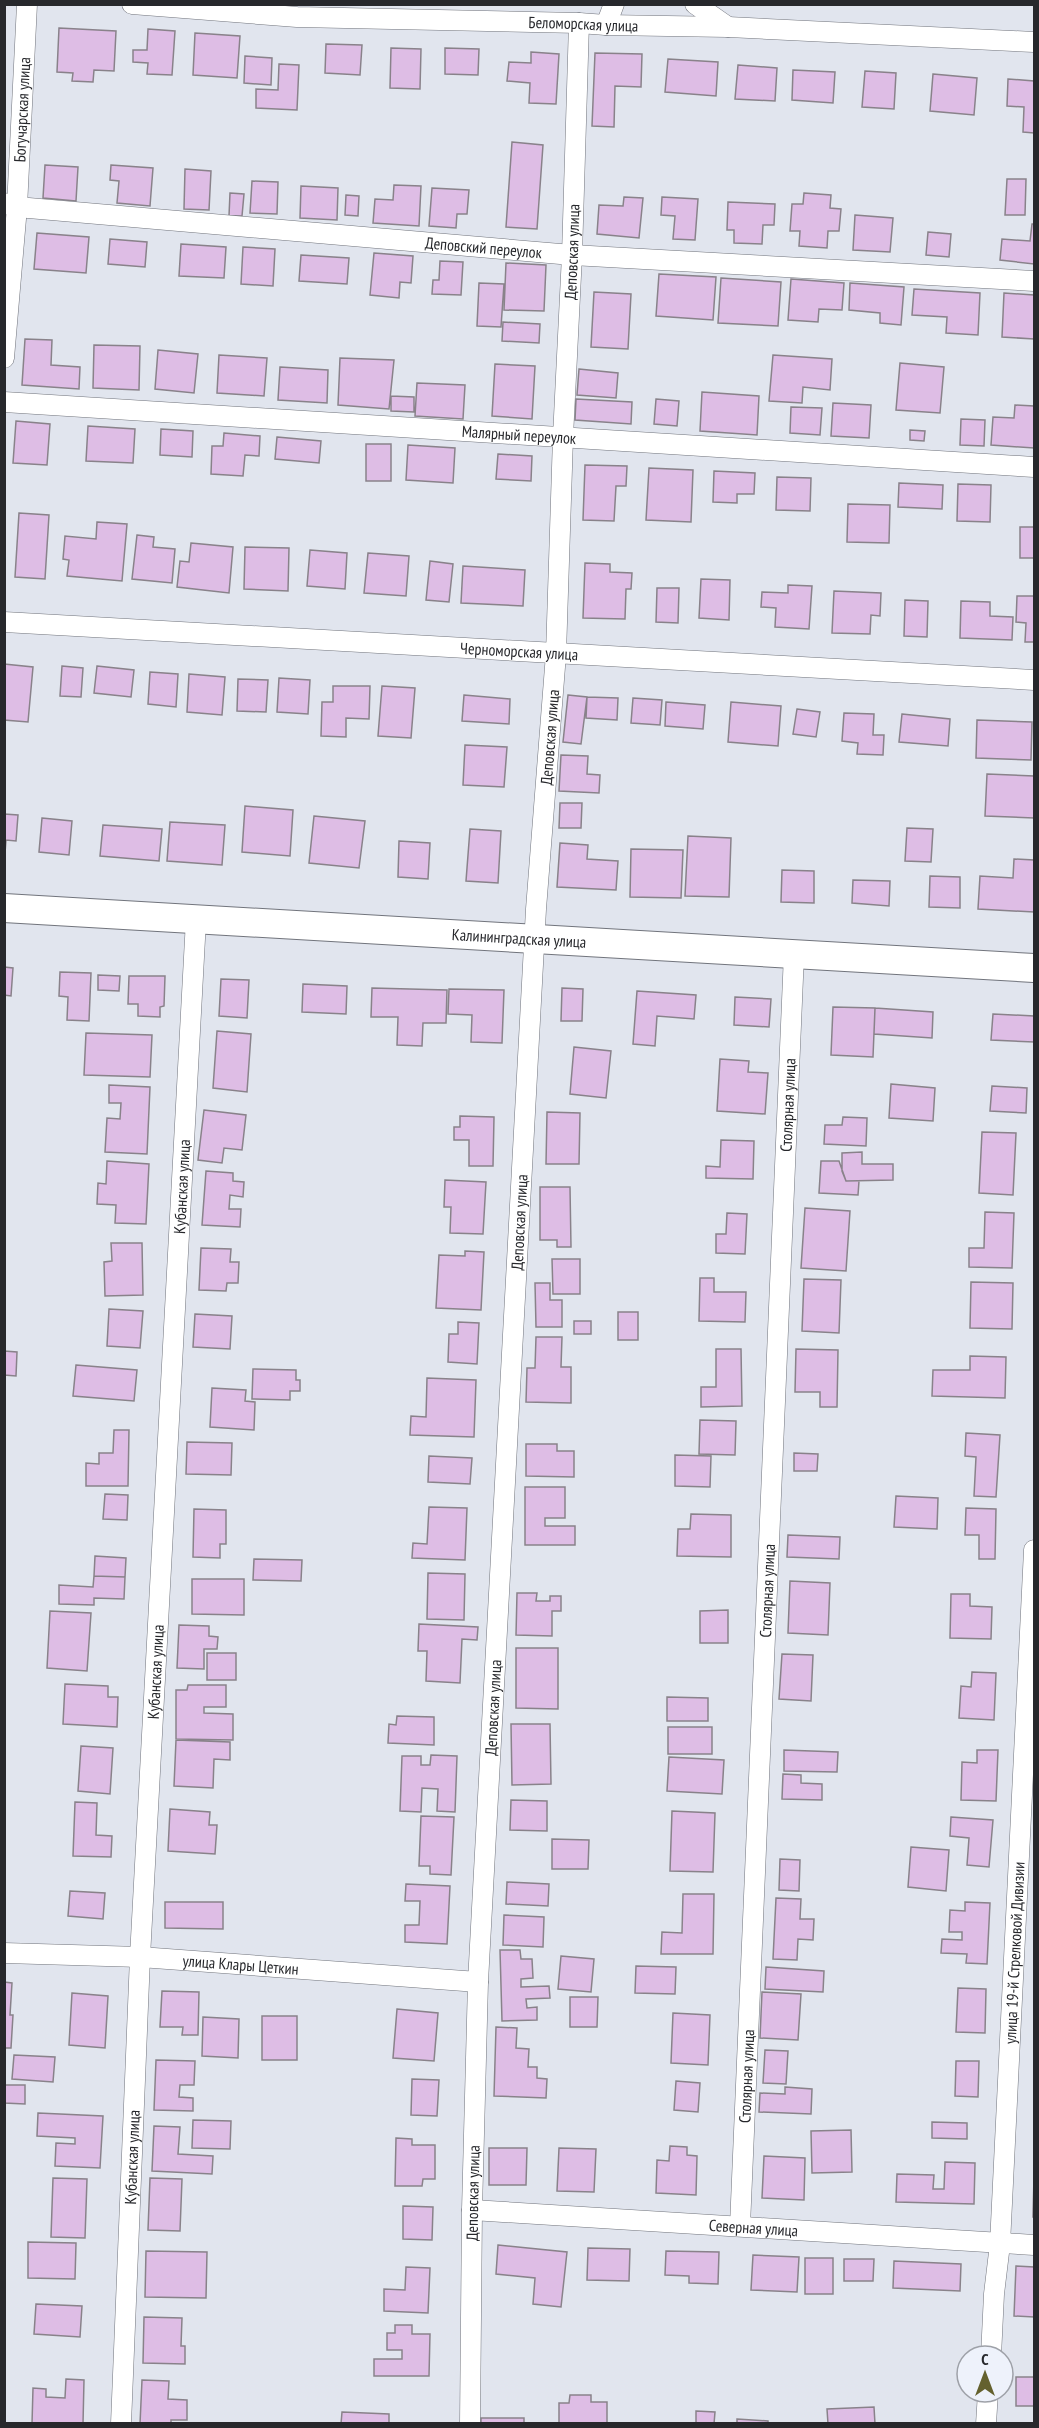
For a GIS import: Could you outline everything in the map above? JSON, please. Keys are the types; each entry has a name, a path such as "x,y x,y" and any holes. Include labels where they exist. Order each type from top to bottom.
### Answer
{"main road":[{"name":"Калининградская улица","path":"4,908 1035,968"}],"street":[{"name":"Богучарская улица","path":"4,358 11,205 27,4"},
{"name":"Беломорская улица","path":"132,4 297,17 579,23 606,26 728,27 1035,42"},
{"path":"606,26 614,4"},
{"path":"695,4 728,27"},
{"name":"Деповская улица","path":"470,2424 477,1982 534,940 556,654 579,23"},
{"name":"Деповский переулок","path":"11,205 572,255 1035,281"},
{"name":"Малярный переулок","path":"4,402 1035,467"},
{"name":"Черноморская улица","path":"4,622 1035,680"},
{"name":"Кубанская улица","path":"121,2424 141,1957 196,920"},
{"name":"Столярная улица","path":"740,2226 794,954"},
{"name":"улица 19-й Стрелковой Дивизии","path":"991,2344 1000,2244 1035,1550"},
{"name":"улица Клары Цеткин","path":"4,1953 141,1957 477,1982"},
{"name":"Северная улица","path":"472,2210 1035,2245"},
{"path":"986,2424 987,2404"}],"building":[{"path":"59,28 116,31 114,71 94,70 93,82 72,81 73,73 57,72"},
{"path":"148,29 175,31 172,75 147,74 148,63 133,62 133,50 147,50"},
{"path":"195,33 240,36 237,78 193,75"},
{"path":"326,44 362,45 360,75 325,73"},
{"path":"391,48 421,49 420,89 390,88"},
{"path":"445,48 479,49 478,75 445,74"},
{"path":"531,52 559,54 556,104 529,103 530,83 507,81 509,62 531,63"},
{"path":"595,53 642,54 641,87 615,86 614,127 592,126"},
{"path":"245,56 272,58 271,85 244,83"},
{"path":"668,59 718,62 716,96 665,92"},
{"path":"279,64 299,65 297,110 256,108 256,89 278,90"},
{"path":"738,65 777,68 775,101 735,99"},
{"path":"793,70 835,72 833,103 792,100"},
{"path":"865,71 896,73 894,109 862,107"},
{"path":"933,74 977,78 974,115 930,111"},
{"path":"1008,79 1034,81 1034,133 1023,132 1024,107 1007,106"},
{"path":"512,142 543,145 537,229 506,227"},
{"path":"45,165 78,167 76,201 43,198"},
{"path":"111,165 153,168 150,206 117,203 119,181 110,180"},
{"path":"185,169 211,171 209,210 184,209"},
{"path":"1007,179 1026,179 1025,215 1005,215"},
{"path":"252,181 278,182 277,214 250,213"},
{"path":"394,185 421,186 419,226 373,223 375,199 393,200"},
{"path":"301,186 338,188 337,220 300,218"},
{"path":"432,188 469,190 467,214 457,214 456,228 429,226"},
{"path":"230,193 244,194 242,216 229,216"},
{"path":"804,193 831,195 830,208 841,209 839,231 828,231 827,248 799,246 800,231 790,231 792,204 803,204"},
{"path":"346,195 359,196 358,216 345,215"},
{"path":"624,197 643,198 639,238 597,234 599,205 623,206"},
{"path":"662,197 698,199 695,240 673,239 675,216 661,215"},
{"path":"728,202 775,204 774,225 763,225 762,244 734,243 734,230 727,230"},
{"path":"855,215 893,218 890,252 853,250"},
{"path":"1032,224 1034,224 1034,264 1000,260 1002,239 1030,241"},
{"path":"928,232 951,234 949,257 926,255"},
{"path":"37,233 89,237 86,273 34,269"},
{"path":"110,239 147,242 145,267 108,264"},
{"path":"181,244 226,247 224,278 179,276"},
{"path":"243,247 275,249 273,286 241,284"},
{"path":"374,253 413,256 411,283 400,282 399,298 370,295"},
{"path":"301,255 349,258 347,284 299,281"},
{"path":"440,261 463,262 461,295 432,294 433,280 439,280"},
{"path":"506,263 546,265 544,311 504,310"},
{"path":"659,274 716,277 713,320 656,316"},
{"path":"721,278 781,282 778,326 718,323"},
{"path":"791,279 844,283 842,310 819,309 818,322 788,320"},
{"path":"479,283 504,284 501,327 477,326"},
{"path":"850,283 904,287 901,325 880,323 880,313 849,310"},
{"path":"914,289 980,293 978,335 946,333 947,317 912,315"},
{"path":"594,292 631,294 628,349 591,347"},
{"path":"1004,293 1034,295 1034,339 1002,337"},
{"path":"503,322 540,324 539,343 502,341"},
{"path":"25,339 52,340 51,365 80,367 79,389 22,385"},
{"path":"94,345 140,346 139,390 93,388"},
{"path":"158,350 198,354 194,393 155,389"},
{"path":"219,355 267,358 264,396 217,393"},
{"path":"773,355 832,359 830,390 803,387 802,403 769,401"},
{"path":"340,358 394,360 389,409 338,405"},
{"path":"900,363 944,367 940,413 896,410"},
{"path":"495,364 535,366 532,419 492,416"},
{"path":"280,367 328,370 327,403 278,400"},
{"path":"579,369 618,373 616,398 577,395"},
{"path":"417,383 465,385 463,419 415,416"},
{"path":"702,392 759,396 757,435 700,431"},
{"path":"391,396 414,397 414,412 391,411"},
{"path":"576,399 632,402 631,424 575,420"},
{"path":"656,399 679,401 677,426 654,424"},
{"path":"833,403 871,405 869,438 831,436"},
{"path":"1015,405 1034,406 1034,448 991,445 993,417 1014,418"},
{"path":"791,407 822,408 820,435 790,433"},
{"path":"961,419 985,420 984,446 960,445"},
{"path":"16,421 50,424 47,465 13,463"},
{"path":"88,426 135,429 133,463 86,461"},
{"path":"161,429 193,431 192,457 160,455"},
{"path":"910,430 925,431 924,441 910,440"},
{"path":"224,433 260,436 259,456 245,455 243,476 211,474 212,446 223,446"},
{"path":"277,437 321,441 319,463 275,459"},
{"path":"366,444 391,444 391,481 366,481"},
{"path":"408,445 455,448 453,483 406,480"},
{"path":"498,454 532,456 531,481 496,479"},
{"path":"585,465 627,466 626,486 616,486 614,521 583,520"},
{"path":"649,468 693,470 691,522 646,520"},
{"path":"714,471 755,473 754,494 737,494 737,503 713,502"},
{"path":"777,477 811,478 810,511 776,510"},
{"path":"899,483 943,485 942,509 898,507"},
{"path":"958,484 991,485 990,522 957,521"},
{"path":"848,504 890,505 889,543 847,542"},
{"path":"19,513 49,515 45,579 15,577"},
{"path":"97,522 127,524 122,581 67,576 69,560 63,559 65,536 96,539"},
{"path":"1020,527 1034,527 1034,558 1020,558"},
{"path":"137,535 154,537 153,547 175,549 172,583 132,579"},
{"path":"191,543 233,547 229,593 177,587 180,561 189,562"},
{"path":"245,547 289,548 288,591 244,589"},
{"path":"310,550 347,553 345,589 307,586"},
{"path":"368,553 409,556 406,596 364,593"},
{"path":"430,561 453,564 449,602 426,600"},
{"path":"585,563 610,564 610,572 632,573 631,589 626,589 625,619 583,618"},
{"path":"463,566 525,570 523,606 461,603"},
{"path":"701,579 730,580 729,620 699,618"},
{"path":"788,585 812,586 809,629 775,627 776,608 761,607 762,592 788,593"},
{"path":"657,588 679,588 678,623 656,622"},
{"path":"834,591 881,593 880,616 871,615 870,634 832,633"},
{"path":"1017,596 1034,596 1034,642 1025,642 1026,623 1016,622"},
{"path":"905,600 928,601 927,637 904,636"},
{"path":"961,601 990,602 990,616 1013,617 1012,640 960,638"},
{"path":"4,664 33,667 28,722 4,720"},
{"path":"62,666 83,668 81,697 60,696"},
{"path":"97,666 134,670 131,697 94,693"},
{"path":"150,672 178,674 176,707 148,704"},
{"path":"189,674 225,677 222,715 187,712"},
{"path":"279,678 310,680 308,714 277,712"},
{"path":"238,679 268,680 266,712 237,711"},
{"path":"333,686 370,686 369,719 346,718 346,737 321,736 322,702 333,702"},
{"path":"382,686 415,688 411,738 378,736"},
{"path":"464,695 510,699 509,724 462,721"},
{"path":"568,695 587,697 581,744 563,742"},
{"path":"587,697 618,698 617,720 586,718"},
{"path":"633,698 662,700 660,725 631,723"},
{"path":"666,702 705,705 703,729 665,726"},
{"path":"731,702 781,706 778,746 728,742"},
{"path":"797,709 820,712 816,737 793,734"},
{"path":"844,713 874,714 873,735 884,735 883,755 857,754 858,743 842,741"},
{"path":"902,714 950,719 948,746 899,742"},
{"path":"977,720 1032,722 1031,760 976,758"},
{"path":"465,745 507,747 504,787 463,785"},
{"path":"561,755 588,756 587,774 600,775 599,793 559,791"},
{"path":"987,774 1034,776 1034,818 985,816"},
{"path":"560,803 582,803 581,828 559,828"},
{"path":"245,806 293,810 290,856 242,852"},
{"path":"4,814 18,815 16,841 6,840 5,853"},
{"path":"314,816 365,821 359,868 309,863"},
{"path":"42,818 72,821 69,855 39,852"},
{"path":"170,822 225,825 222,865 167,861"},
{"path":"103,825 162,829 159,861 100,856"},
{"path":"907,828 933,829 931,862 905,861"},
{"path":"470,829 501,831 498,883 466,881"},
{"path":"688,836 731,838 729,897 685,896"},
{"path":"399,841 430,843 428,879 398,877"},
{"path":"560,843 588,845 587,859 618,861 616,890 557,887"},
{"path":"631,849 683,850 681,898 630,897"},
{"path":"1014,859 1034,860 1034,912 978,909 980,876 1013,878"},
{"path":"782,870 814,871 814,903 781,902"},
{"path":"930,876 960,877 960,908 929,907"},
{"path":"853,880 890,881 889,906 852,903"},
{"path":"4,967 13,968 11,996 4,995"},
{"path":"60,972 91,973 89,1021 67,1020 68,997 59,996"},
{"path":"98,975 120,976 119,991 98,990"},
{"path":"129,976 165,976 164,1006 160,1007 160,1017 138,1016 138,1004 128,1004"},
{"path":"221,979 249,980 247,1018 219,1016"},
{"path":"303,984 347,986 346,1014 302,1012"},
{"path":"372,988 447,990 446,1023 423,1023 422,1046 397,1045 398,1017 371,1017"},
{"path":"562,988 583,989 582,1021 561,1021"},
{"path":"449,989 504,990 502,1043 471,1042 472,1015 448,1014"},
{"path":"637,991 696,995 694,1019 657,1016 655,1046 633,1044"},
{"path":"735,997 771,999 769,1027 734,1025"},
{"path":"833,1007 875,1008 873,1057 831,1055"},
{"path":"875,1008 933,1012 932,1038 874,1034"},
{"path":"993,1014 1034,1016 1034,1042 991,1040"},
{"path":"217,1031 251,1034 247,1092 213,1088"},
{"path":"86,1033 152,1035 150,1077 84,1075"},
{"path":"574,1047 611,1051 606,1098 570,1094"},
{"path":"720,1059 749,1061 748,1072 768,1073 765,1114 717,1111"},
{"path":"891,1084 935,1088 933,1121 889,1118"},
{"path":"109,1085 150,1087 147,1154 105,1152 107,1118 120,1119 121,1103 109,1103"},
{"path":"992,1086 1027,1088 1026,1113 990,1111"},
{"path":"204,1110 246,1115 242,1150 224,1148 222,1163 198,1160"},
{"path":"547,1112 580,1113 579,1164 546,1164"},
{"path":"460,1116 494,1117 493,1166 469,1166 469,1140 454,1140 454,1127 460,1127"},
{"path":"843,1117 867,1118 866,1146 824,1144 825,1125 842,1125"},
{"path":"982,1132 1016,1133 1013,1195 979,1193"},
{"path":"721,1140 754,1141 753,1179 706,1178 706,1166 720,1167"},
{"path":"862,1152 862,1164 893,1164 893,1180 846,1181 842,1171 842,1153"},
{"path":"107,1161 149,1164 146,1224 115,1223 116,1205 97,1204 98,1183 106,1184"},
{"path":"821,1161 839,1161 846,1181 859,1181 858,1195 819,1193"},
{"path":"206,1171 233,1173 233,1181 244,1182 243,1197 230,1195 229,1209 241,1209 240,1227 202,1225"},
{"path":"445,1180 486,1182 483,1234 450,1233 451,1207 444,1207"},
{"path":"540,1187 570,1187 571,1247 557,1247 557,1240 540,1240"},
{"path":"805,1208 850,1211 846,1271 801,1268"},
{"path":"985,1212 1014,1213 1012,1268 969,1267 969,1248 984,1248"},
{"path":"727,1213 747,1214 745,1254 716,1253 716,1234 726,1234"},
{"path":"111,1243 142,1243 143,1295 105,1296 104,1262 112,1261"},
{"path":"201,1248 231,1249 230,1262 239,1262 238,1283 227,1283 226,1291 199,1290"},
{"path":"465,1251 484,1252 481,1310 436,1308 439,1255 465,1256"},
{"path":"552,1259 580,1259 580,1294 553,1294"},
{"path":"700,1278 714,1278 714,1292 746,1292 745,1322 699,1321"},
{"path":"804,1279 841,1280 839,1333 802,1331"},
{"path":"971,1282 1013,1283 1012,1329 970,1328"},
{"path":"535,1283 550,1283 550,1300 562,1300 562,1327 536,1327"},
{"path":"109,1309 143,1311 140,1348 107,1346"},
{"path":"618,1312 638,1312 638,1340 618,1340"},
{"path":"195,1314 232,1316 230,1349 193,1347"},
{"path":"574,1321 591,1321 591,1334 574,1334"},
{"path":"458,1322 479,1323 477,1364 448,1362 449,1334 458,1334"},
{"path":"536,1337 562,1337 561,1367 571,1367 571,1403 526,1402 527,1368 535,1368"},
{"path":"716,1349 741,1349 742,1406 701,1407 701,1387 716,1387"},
{"path":"796,1349 838,1350 837,1407 820,1407 820,1392 795,1392"},
{"path":"4,1351 17,1352 16,1376 4,1375"},
{"path":"970,1356 1006,1357 1005,1398 932,1396 933,1370 970,1370"},
{"path":"76,1365 137,1370 134,1401 73,1396"},
{"path":"253,1369 296,1370 296,1380 300,1380 300,1391 290,1391 290,1400 252,1399"},
{"path":"427,1378 476,1380 474,1437 410,1435 411,1416 426,1417"},
{"path":"212,1388 246,1390 245,1401 255,1402 254,1430 210,1427"},
{"path":"700,1420 736,1421 735,1455 699,1454"},
{"path":"114,1430 129,1430 128,1486 86,1486 86,1463 99,1464 99,1453 113,1453"},
{"path":"966,1433 1000,1435 996,1497 974,1496 976,1457 965,1456"},
{"path":"187,1442 232,1443 231,1475 186,1474"},
{"path":"526,1444 557,1444 557,1451 574,1451 574,1477 526,1476"},
{"path":"794,1453 818,1454 817,1471 794,1471"},
{"path":"675,1455 711,1456 710,1487 675,1486"},
{"path":"429,1456 472,1458 470,1484 428,1482"},
{"path":"525,1487 565,1487 565,1518 545,1518 545,1526 575,1526 575,1545 525,1545"},
{"path":"105,1494 128,1495 127,1520 103,1519"},
{"path":"896,1496 938,1498 937,1529 894,1527"},
{"path":"429,1507 467,1508 465,1560 412,1558 413,1543 427,1544"},
{"path":"966,1508 996,1509 995,1559 979,1559 979,1535 965,1535"},
{"path":"194,1509 226,1510 226,1544 220,1544 220,1558 193,1557"},
{"path":"691,1514 731,1515 731,1557 677,1556 678,1529 690,1529"},
{"path":"788,1535 840,1537 839,1559 787,1557"},
{"path":"95,1556 126,1558 125,1577 94,1576"},
{"path":"254,1559 302,1560 301,1581 253,1580"},
{"path":"428,1573 465,1574 464,1620 427,1619"},
{"path":"94,1576 125,1577 124,1599 94,1598 94,1605 59,1604 59,1585 93,1587"},
{"path":"192,1579 244,1579 244,1615 192,1614"},
{"path":"790,1581 830,1583 828,1635 788,1633"},
{"path":"517,1593 537,1593 536,1601 550,1601 550,1596 561,1596 561,1611 552,1611 552,1636 516,1635"},
{"path":"951,1594 970,1594 970,1606 992,1607 991,1639 950,1638"},
{"path":"728,1610 728,1643 700,1643 700,1611"},
{"path":"50,1611 91,1613 87,1671 47,1668"},
{"path":"419,1624 478,1627 477,1640 462,1639 460,1683 426,1681 427,1651 418,1651"},
{"path":"179,1625 209,1626 209,1636 218,1637 217,1649 204,1649 204,1669 177,1668"},
{"path":"516,1648 558,1648 558,1709 516,1708"},
{"path":"207,1653 236,1653 236,1680 207,1680"},
{"path":"782,1654 813,1655 811,1701 779,1699"},
{"path":"972,1672 996,1673 994,1720 959,1718 961,1686 971,1687"},
{"path":"65,1684 108,1686 108,1697 118,1697 117,1727 63,1724"},
{"path":"188,1685 226,1685 226,1707 204,1707 204,1713 233,1714 233,1740 176,1739 176,1690 187,1690"},
{"path":"667,1697 708,1698 708,1721 667,1721"},
{"path":"397,1716 434,1717 434,1745 388,1743 389,1724 396,1725"},
{"path":"511,1724 550,1724 551,1784 512,1785"},
{"path":"668,1727 712,1727 712,1754 668,1754"},
{"path":"176,1740 230,1742 230,1760 214,1759 213,1788 174,1786"},
{"path":"81,1746 113,1748 110,1794 78,1791"},
{"path":"784,1750 838,1752 837,1772 784,1771"},
{"path":"977,1750 998,1750 996,1801 961,1800 962,1762 977,1763"},
{"path":"431,1755 457,1756 455,1812 437,1811 438,1789 422,1788 421,1812 400,1811 402,1756 421,1756 421,1765 430,1765"},
{"path":"669,1757 724,1760 722,1794 667,1791"},
{"path":"783,1774 801,1775 801,1783 822,1784 822,1800 782,1799"},
{"path":"511,1800 547,1801 547,1831 510,1830"},
{"path":"75,1802 97,1803 96,1835 112,1836 111,1857 73,1856"},
{"path":"170,1809 210,1812 209,1825 217,1825 215,1854 168,1851"},
{"path":"672,1811 715,1813 713,1872 670,1871"},
{"path":"421,1816 454,1817 451,1875 430,1874 430,1866 419,1866"},
{"path":"951,1817 993,1820 989,1867 967,1865 969,1838 950,1836"},
{"path":"552,1839 589,1840 588,1869 552,1869"},
{"path":"911,1847 949,1850 946,1891 908,1887"},
{"path":"780,1859 800,1860 799,1891 779,1890"},
{"path":"507,1882 549,1884 548,1906 506,1904"},
{"path":"406,1884 450,1886 447,1944 405,1942 405,1925 419,1925 420,1901 405,1901"},
{"path":"70,1891 105,1893 103,1919 68,1916"},
{"path":"683,1894 714,1894 713,1954 661,1954 662,1932 682,1933"},
{"path":"776,1898 801,1899 800,1919 814,1919 813,1940 798,1939 797,1960 773,1959"},
{"path":"165,1902 223,1902 223,1929 165,1928"},
{"path":"965,1902 990,1903 987,1964 966,1963 967,1954 941,1953 942,1939 962,1940 962,1932 949,1932 950,1910 965,1911"},
{"path":"504,1915 544,1917 543,1947 503,1945"},
{"path":"500,1950 520,1950 521,1959 532,1959 533,1978 521,1979 521,1987 549,1986 550,1998 526,1999 527,2008 537,2007 537,2020 502,2021"},
{"path":"561,1956 594,1959 591,1992 558,1989"},
{"path":"636,1966 676,1967 675,1994 635,1993"},
{"path":"766,1967 824,1971 823,1992 765,1989"},
{"path":"4,1982 12,1983 11,2048 4,2048"},
{"path":"958,1988 986,1989 985,2033 956,2032"},
{"path":"162,1991 199,1992 198,2035 182,2035 183,2027 160,2027"},
{"path":"762,1992 801,1994 798,2040 760,2038"},
{"path":"72,1993 108,1996 105,2048 69,2045"},
{"path":"570,1997 598,1997 597,2027 570,2027"},
{"path":"397,2009 438,2013 434,2061 393,2058"},
{"path":"673,2013 710,2015 708,2065 671,2063"},
{"path":"262,2016 297,2016 297,2060 262,2060"},
{"path":"203,2017 239,2019 238,2058 202,2056"},
{"path":"496,2027 517,2028 516,2048 529,2049 528,2067 537,2067 537,2078 547,2079 546,2098 494,2096"},
{"path":"765,2050 788,2051 786,2084 763,2083"},
{"path":"14,2055 55,2057 53,2082 12,2079"},
{"path":"156,2060 195,2061 194,2085 180,2085 179,2097 193,2098 193,2111 154,2110"},
{"path":"956,2061 979,2061 978,2097 955,2096"},
{"path":"412,2079 439,2080 437,2116 411,2115"},
{"path":"676,2081 700,2083 698,2112 674,2110"},
{"path":"4,2085 25,2085 25,2104 4,2103"},
{"path":"785,2087 812,2089 811,2114 759,2112 760,2093 785,2094"},
{"path":"38,2113 103,2116 100,2168 55,2166 56,2143 75,2144 75,2138 37,2136"},
{"path":"193,2120 231,2121 230,2149 192,2148"},
{"path":"932,2122 967,2123 967,2139 932,2138"},
{"path":"154,2126 180,2127 178,2154 213,2156 212,2174 152,2171"},
{"path":"851,2130 852,2172 812,2173 811,2131"},
{"path":"396,2138 412,2139 412,2145 435,2145 435,2179 423,2179 422,2186 395,2186"},
{"path":"670,2146 687,2147 687,2155 697,2156 696,2195 656,2193 657,2160 669,2161"},
{"path":"489,2148 527,2148 526,2185 489,2185"},
{"path":"559,2148 596,2149 594,2192 557,2191"},
{"path":"764,2156 805,2158 804,2200 762,2198"},
{"path":"945,2162 975,2163 974,2204 896,2202 897,2174 934,2175 933,2189 944,2189"},
{"path":"53,2178 87,2179 85,2238 51,2237"},
{"path":"150,2178 182,2179 180,2231 148,2230"},
{"path":"403,2206 433,2207 432,2240 403,2239"},
{"path":"28,2242 76,2243 75,2279 28,2278"},
{"path":"498,2245 567,2252 561,2307 533,2304 535,2278 496,2274"},
{"path":"588,2248 630,2249 629,2281 587,2280"},
{"path":"146,2251 207,2252 206,2298 145,2297"},
{"path":"666,2251 719,2252 718,2284 689,2283 689,2276 665,2275"},
{"path":"753,2255 799,2257 797,2292 751,2290"},
{"path":"805,2258 833,2258 833,2294 805,2294"},
{"path":"844,2259 874,2259 873,2281 844,2281"},
{"path":"894,2261 961,2264 960,2291 893,2288"},
{"path":"1016,2266 1034,2267 1034,2317 1014,2316"},
{"path":"406,2267 430,2268 428,2313 384,2311 384,2289 405,2290"},
{"path":"36,2304 82,2306 80,2337 34,2334"},
{"path":"144,2317 182,2318 181,2346 185,2346 185,2364 143,2363"},
{"path":"395,2325 412,2325 412,2334 430,2334 429,2376 374,2376 374,2359 402,2359 402,2350 387,2350 387,2333 395,2333"},
{"path":"1016,2377 1034,2377 1034,2406 1016,2406"},
{"path":"66,2379 84,2380 83,2424 32,2424 33,2388 46,2389 46,2397 65,2398"},
{"path":"142,2380 169,2381 168,2399 187,2400 187,2420 171,2420 171,2424 140,2424"},
{"path":"570,2395 591,2395 591,2402 607,2402 607,2424 559,2424 559,2403 569,2403"},
{"path":"874,2407 875,2424 828,2424 827,2409"},
{"path":"696,2411 715,2412 714,2424 696,2424"},
{"path":"342,2412 389,2414 389,2424 341,2424"},
{"path":"481,2418 524,2418 524,2424 481,2424"},
{"path":"737,2419 768,2421 768,2424 737,2424"}]}
